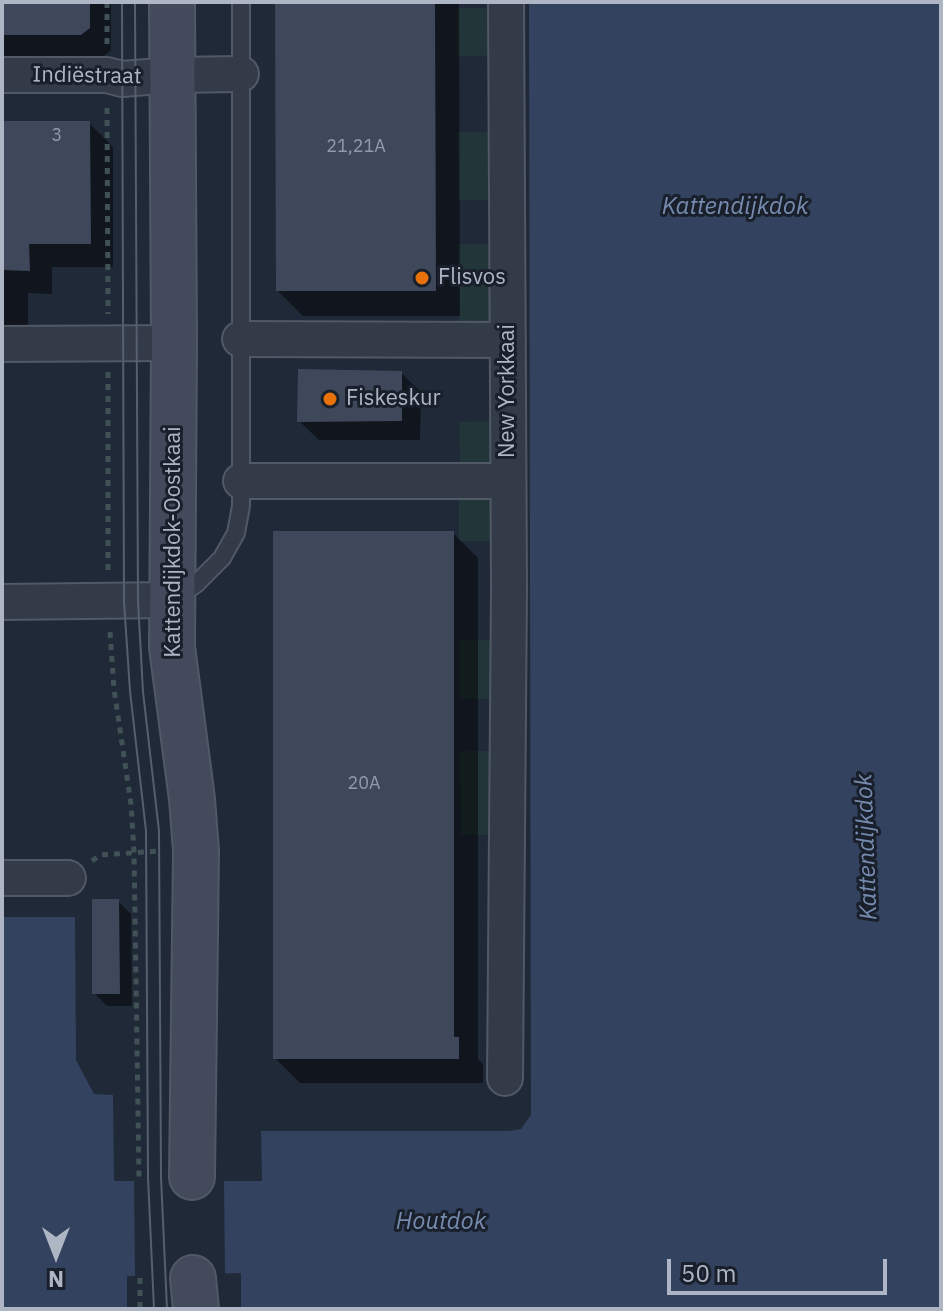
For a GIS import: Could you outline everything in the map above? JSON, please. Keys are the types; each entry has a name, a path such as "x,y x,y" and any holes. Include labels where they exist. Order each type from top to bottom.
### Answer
{"street":[{"name":"Kattendijkdok-Oostkaai","path":"172,2 174,343 139,601 172,647 192,799 196,851 192,1177"},
{"name":"New Yorkkaai","path":"505,1078 509,588 506,2"},
{"name":"Indiëstraat","path":"2,75 107,75 122,79 241,74"},
{"path":"240,339 508,340"},
{"path":"2,344 174,343"},
{"path":"241,481 508,481"},
{"path":"2,602 139,601"},
{"path":"2,878 68,878"}],"lane":[{"path":"139,601 196,584 222,558 236,533 241,506 241,2"}],"path":[{"path":"107,2 108,343 139,601 114,689 131,804 134,852 139,1177"},
{"path":"68,878 100,855 196,851"},
{"path":"140,1278 140,1309"}],"green space":[{"path":"457,8 491,8 492,56 457,56"},
{"path":"457,132 491,132 491,200 458,200"},
{"path":"458,244 490,244 491,328 459,328"},
{"path":"491,421 491,465 460,466 459,422"},
{"path":"459,492 492,493 491,541 459,541"},
{"path":"460,640 494,640 494,699 460,699"},
{"path":"460,751 494,751 494,835 461,835"}],"water":[{"name":"Kattendijkdok","path":"529,2 941,2 941,1309 241,1309 241,1273 127,1276 127,1309 2,1309 2,917 75,917 76,1060 94,1094 113,1095 114,1181 262,1181 261,1131 509,1131 521,1129 531,1115"}],"pier":[{"path":"134,1177 224,1177 225,1277 135,1278"}],"building":[{"path":"2,2 90,2 90,28 81,35 2,35"},
{"path":"275,2 435,2 436,291 276,291"},
{"path":"2,121 90,121 91,244 29,244 30,271 2,270"},
{"path":"298,369 402,371 402,421 297,422"},
{"path":"273,531 454,531 454,1037 459,1037 459,1059 273,1059"},
{"path":"92,899 119,899 120,994 92,994"}],"tram line":[{"path":"122,2 124,602 130,691 146,831 148,1177 154,1309"},
{"path":"135,2 138,601 143,692 159,831 161,1177 167,1309"}],"place":[{"name":"Flisvos","path":"422,278"},
{"name":"Fiskeskur","path":"330,399"}],"water label":[{"name":"Houtdok","path":"441,1222"}]}
